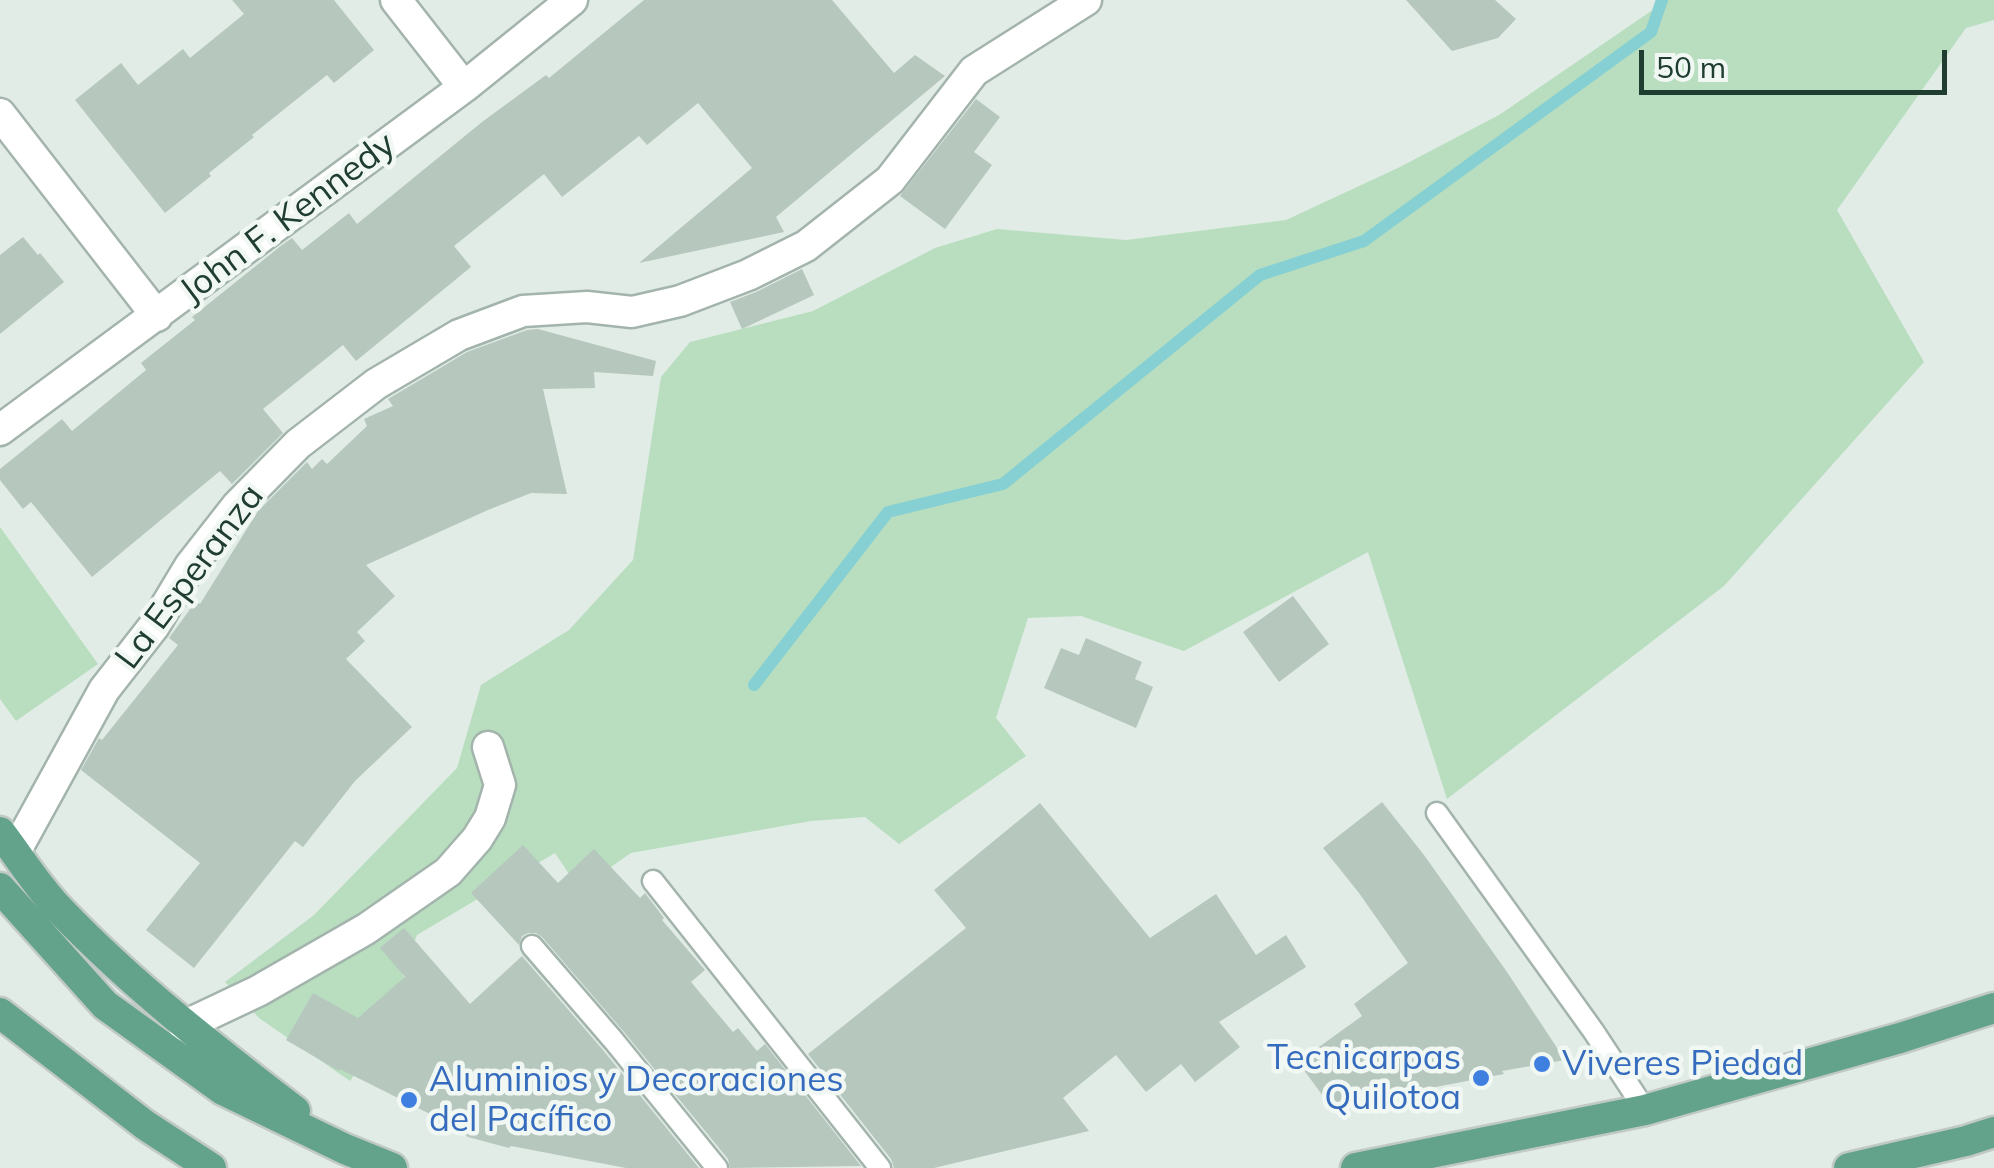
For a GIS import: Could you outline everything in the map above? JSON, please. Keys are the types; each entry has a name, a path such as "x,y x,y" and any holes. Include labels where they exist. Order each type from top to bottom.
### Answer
{"main road":[{"path":"8,842 58,908 138,986 345,1149"},
{"path":"0,888 105,1005 222,1090 392,1168"},
{"path":"0,985 60,1058"},
{"path":"1356,1168 1645,1110 1994,1008"},
{"path":"0,1013 145,1125 211,1168"},
{"path":"1849,1168 1994,1132"}],"street":[{"path":"396,0 464,87"},
{"name":"John F. Kennedy","path":"0,430 464,87 572,0"},
{"name":"La Esperanza","path":"8,842 104,690 154,626 190,566 237,506 298,444 376,384 459,335 523,311 587,306 632,312 680,302 806,246 890,180 974,71 1086,0"},
{"path":"0,114 157,316"},
{"path":"184,1026 258,991 366,929 448,872 477,840 490,818 500,785 488,747"}],"lane":[{"path":"1437,813 1645,1110"},
{"path":"654,881 880,1168"},
{"path":"532,946 717,1168"}],"green space":[{"path":"1659,0 1994,0 1994,20 1966,28 1837,210 1924,362 1724,586 1447,799 1368,552 1184,651 1081,616 1028,618 996,718 1026,756 899,844 865,817 811,821 631,853 579,889 555,853 417,935 402,973 415,1000 385,1029 350,1081 259,1018 225,982 314,915 457,768 481,685 569,630 633,560 661,377 690,342 813,311 935,248 997,229 1126,240 1286,220 1499,115 1660,5"},
{"path":"0,527 98,664 16,721 0,699"}],"building":[{"path":"232,0 334,0 374,50 334,83 327,75 165,213 75,100 121,63 138,85 183,49 190,58 244,14"},
{"path":"644,0 832,0 894,73 915,55 945,76 776,217 784,232 639,263 752,168 698,103 647,145 639,136 562,197 544,174 454,246 471,267 356,361 343,345 263,409 283,433 232,484 220,471 92,577 31,502 23,509 0,480 0,469 62,419 72,431 146,370 141,363 282,245 292,238 302,250 349,213 357,224 482,122 546,75 549,78"},
{"path":"1406,0 1495,0 1516,19 1498,38 1452,51"},
{"path":"976,99 1000,117 974,152 992,165 945,229 900,196"},
{"path":"23,237 64,282 0,334 0,255"},
{"path":"802,269 814,295 742,329 730,302"},
{"path":"538,329 656,361 653,376 594,372 595,388 543,389 567,494 531,493 366,565 395,596 357,632 365,641 346,659 412,727 355,781 303,847 295,841 194,968 146,930 200,863 81,770 99,738 102,740 178,645 169,638 196,601 200,604 258,511 307,462 312,469 322,459 327,464 367,426 364,419 393,406 388,399 467,352"},
{"path":"1293,596 1329,644 1279,682 1243,632"},
{"path":"1086,638 1142,662 1135,679 1153,687 1136,728 1044,688 1061,648 1079,655"},
{"path":"1382,802 1507,972 1565,1060 1331,1107 1298,1062 1362,1016 1354,1004 1408,963 1323,848"},
{"path":"1040,803 1150,938 1216,894 1256,955 1286,935 1306,967 1219,1022 1240,1047 1195,1082 1181,1064 1146,1092 1116,1055 1063,1098 1089,1131 934,1168 894,1168 891,1159 808,1054 966,928 934,890"},
{"path":"523,845 558,883 594,849 640,898 645,893 662,920 705,970 691,982 733,1032 738,1028 757,1051 765,1044 861,1166 730,1168 728,1159 542,937 528,933 519,945 471,893"},
{"path":"404,928 470,1004 522,956 699,1168 626,1168 468,1137 458,1128 339,1071 286,1040 313,993 358,1018 405,977 380,948"}],"waterway":[{"path":"754,685 888,512 1003,484 1260,275 1364,241 1651,32 1662,0"}],"place":[{"name":"Viveres Piedad","path":"1542,1064"},
{"name":"Tecnicarpas Quilotoa","path":"1481,1078"},
{"name":"Aluminios y Decoraciones del Pacífico","path":"409,1100"}]}
